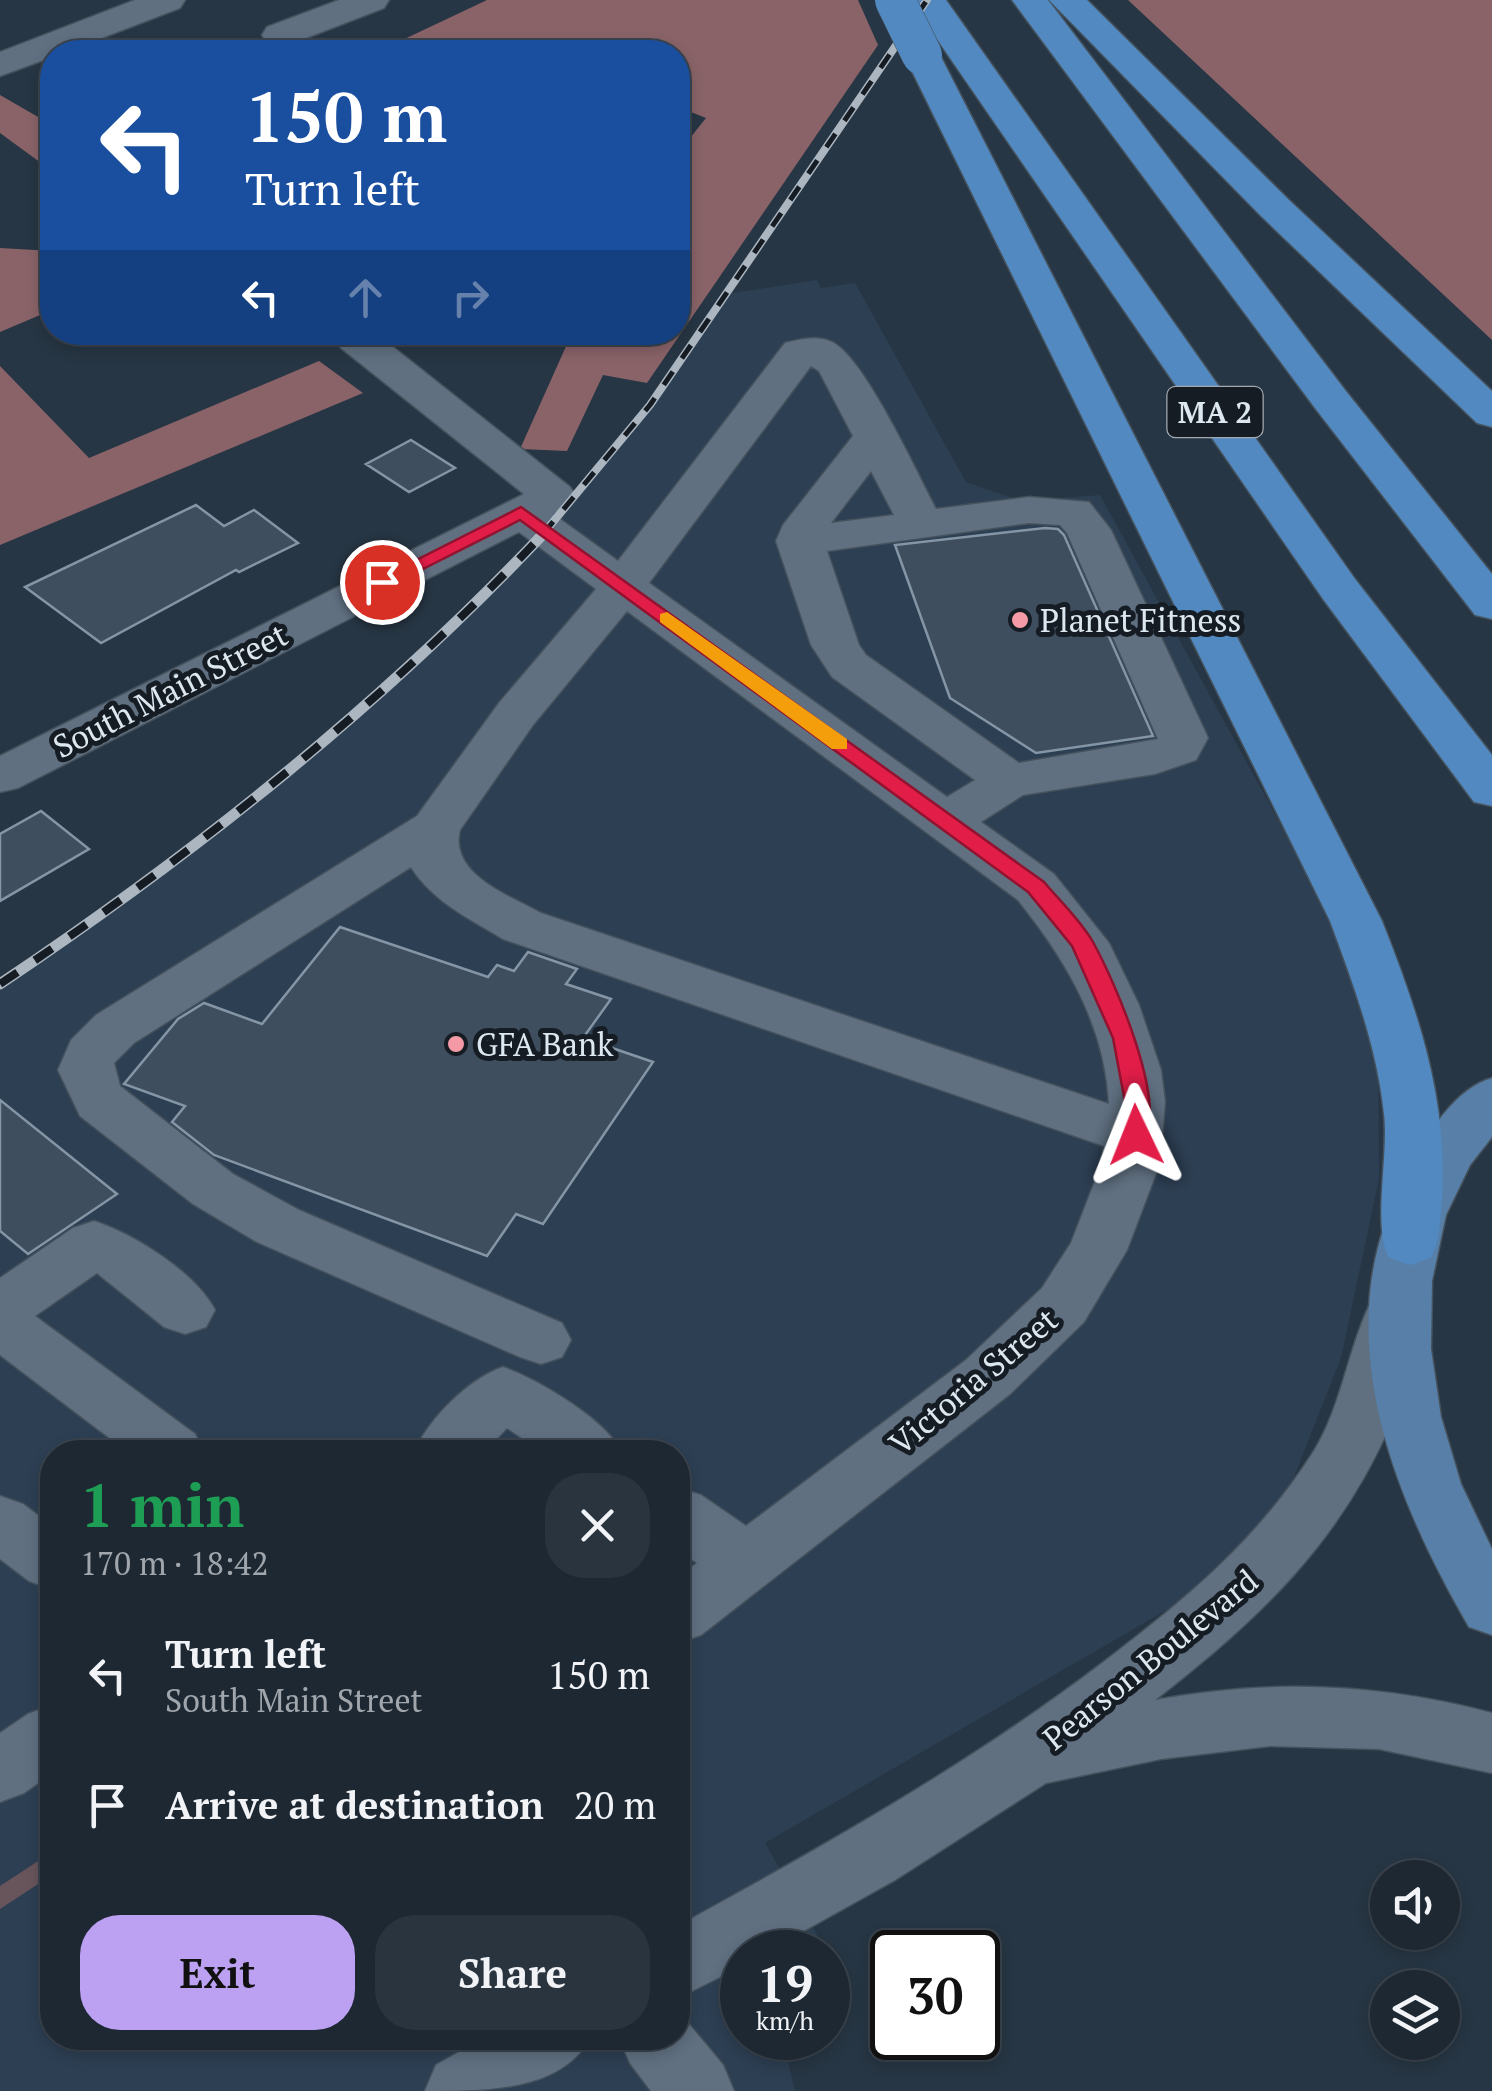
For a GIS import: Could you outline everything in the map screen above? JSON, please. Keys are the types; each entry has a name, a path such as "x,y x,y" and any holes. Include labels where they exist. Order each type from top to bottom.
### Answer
{"highway":[{"path":"895,0 932,28 1046,309 1356,921 1389,1007 1408,1082 1415,1146 1405,1266"},
{"name":"MA 2","path":"1030,0 1318,384 1492,605"},
{"path":"1067,0 1275,208 1492,414"},
{"name":"MA 2","path":"932,28 1339,589 1492,790"}],"main road":[{"path":"1492,1098 1440,1167 1405,1266 1401,1371 1419,1457 1456,1545 1492,1607"}],"street":[{"path":"64,40 167,0"},
{"path":"280,35 371,0"},
{"path":"0,65 40,49"},
{"name":"Victoria Street","path":"363,345 623,586 1036,887 1082,943 1124,1038 1137,1102 1131,1164 1111,1221 1082,1278 1063,1305 988,1377 690,1606"},
{"path":"923,526 836,364 816,351 800,352 623,586 516,714 436,828 430,847 437,868 468,895 522,926 1136,1135"},
{"path":"875,436 804,525 800,542 835,645 849,666 1010,781"},
{"name":"South Main Street","path":"0,776 537,504"},
{"path":"800,542 1029,510 1056,508 1082,518 1182,738 1179,748 1155,758 1010,781 945,821"},
{"path":"436,828 115,1030 90,1052 84,1067 88,1084 100,1101 214,1190 278,1226 541,1340"},
{"path":"0,1309 94,1244 107,1248 185,1310"},
{"name":"Pearson Boulevard","path":"690,1946 870,1857 1026,1758 1202,1626 1270,1561 1336,1469 1362,1422 1405,1266"},
{"path":"0,1322 157,1440"},
{"path":"458,1440 504,1392 573,1440"},
{"path":"690,1522 746,1562"},
{"path":"0,1523 40,1553"},
{"name":"Pearson Boulevard","path":"1026,1758 1172,1726 1280,1713 1402,1720 1492,1743"},
{"path":"0,1772 40,1744"},
{"path":"462,2091 532,2050"},
{"path":"665,2050 697,2091"}],"shaded area":[{"path":"487,0 858,0 878,45 690,320 690,138 706,118 690,112 690,40 402,40"},
{"path":"1128,0 1492,0 1492,340"},
{"path":"0,95 40,118 40,162 0,133"},
{"path":"0,248 40,250 40,315 0,332"},
{"path":"817,280 821,288 855,283 966,482 1022,501 1100,495 1337,927 1378,1054 1379,1179 1341,1358 1285,1500 1206,1587 765,1843 814,1930 720,1930 720,2060 788,2060 795,2091 0,2091 0,984 107,912 233,817 456,624 597,471 669,380 726,294"},
{"path":"567,345 673,345 647,383 603,375 567,451 520,449"},
{"path":"319,361 363,393 0,545 0,366 89,458"}],"building":[{"path":"411,440 455,468 409,492 366,464"},
{"path":"196,505 224,526 254,510 298,543 239,572 236,570 101,643 25,587"},
{"name":"Planet Fitness","path":"1058,529 1064,535 1153,736 1036,753 950,698 895,545"},
{"path":"41,811 89,849 0,901 0,834"},
{"path":"340,927 488,977 497,965 514,971 528,952 577,969 566,984 611,999 583,1038 653,1062 543,1224 516,1214 487,1256 214,1155 172,1122 185,1106 124,1084 178,1019 204,1003 262,1024"},
{"path":"0,1100 117,1194 28,1254 0,1231"}],"waterway":[{"path":"0,1899 40,1871"}],"railway":[{"path":"543,534 650,405 927,0"},
{"path":"0,984 146,882 286,773 419,656 546,531"}],"slow traffic":[{"path":"667,618 840,744"}],"place":[{"name":"Planet Fitness","path":"1020,620"},
{"name":"GFA Bank","path":"456,1044"}],"route":[{"path":"382,582 521,512 988,851 1036,887 1064,916 1082,943 1124,1038 1137,1102 1136,1135"}]}
